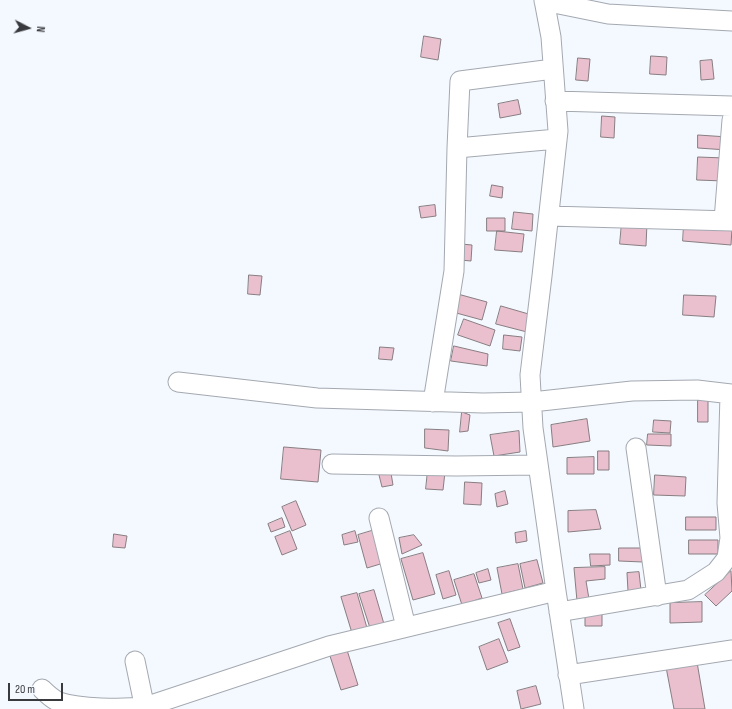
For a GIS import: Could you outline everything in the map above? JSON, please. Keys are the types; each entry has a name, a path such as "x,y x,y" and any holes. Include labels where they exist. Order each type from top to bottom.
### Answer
{"street":[{"path":"574,709 533,428 530,375 558,131 551,37 544,0 608,14 732,21"},
{"path":"433,402 454,271 460,81 553,69"},
{"path":"555,101 732,106"},
{"path":"549,216 728,221 732,120"},
{"path":"457,148 557,139"},
{"path":"178,382 316,398 433,402 532,402 632,391 697,390 731,394 727,503 730,538 727,558 716,572 688,590 559,612"},
{"path":"636,448 657,596"},
{"path":"332,464 456,466 538,465"},
{"path":"379,518 406,627"},
{"path":"42,689 58,702 72,706 109,709 145,708 329,646 556,591"},
{"path":"568,675 732,650"},
{"path":"135,661 145,708"}],"building":[{"path":"424,36 441,39 438,60 421,57"},
{"path":"651,56 667,57 666,75 650,74"},
{"path":"578,58 590,59 588,81 576,80"},
{"path":"712,60 714,79 701,80 700,61"},
{"path":"518,100 521,114 500,118 498,104"},
{"path":"602,116 615,117 614,138 601,137"},
{"path":"698,135 728,137 727,150 698,148"},
{"path":"698,157 725,158 724,181 697,180"},
{"path":"492,185 503,187 502,198 490,196"},
{"path":"435,205 436,216 421,218 419,207"},
{"path":"514,212 533,214 532,231 512,229"},
{"path":"487,218 505,218 505,231 487,231"},
{"path":"622,222 647,223 646,246 620,244"},
{"path":"684,224 732,228 731,245 683,241"},
{"path":"497,231 524,234 522,252 495,250"},
{"path":"461,244 472,245 471,261 460,260"},
{"path":"249,275 262,276 260,295 248,294"},
{"path":"454,293 487,302 482,320 449,311"},
{"path":"684,295 716,296 714,317 683,315"},
{"path":"501,306 532,315 527,332 496,324"},
{"path":"464,319 495,330 490,346 458,335"},
{"path":"504,335 522,337 520,351 503,349"},
{"path":"454,346 488,354 487,366 451,361"},
{"path":"380,347 394,348 392,360 379,359"},
{"path":"698,400 708,400 708,422 698,422"},
{"path":"462,412 470,415 468,431 460,432"},
{"path":"587,419 590,441 553,447 551,425"},
{"path":"654,420 671,421 670,433 653,432"},
{"path":"425,429 449,430 448,451 425,448"},
{"path":"519,431 520,452 494,456 490,435"},
{"path":"648,434 671,434 671,446 647,445"},
{"path":"284,447 321,450 318,482 281,479"},
{"path":"598,451 609,451 609,470 598,470"},
{"path":"594,457 594,474 567,474 567,458"},
{"path":"428,470 445,472 443,490 426,489"},
{"path":"391,473 393,485 382,487 379,475"},
{"path":"655,475 686,477 685,496 654,495"},
{"path":"465,482 482,483 481,505 464,504"},
{"path":"505,491 508,504 497,507 495,494"},
{"path":"296,501 306,525 292,531 282,507"},
{"path":"596,510 601,529 568,532 568,511"},
{"path":"686,517 716,517 716,530 686,530"},
{"path":"282,518 285,527 271,532 268,524"},
{"path":"378,529 387,562 367,568 358,535"},
{"path":"290,531 297,549 282,555 275,537"},
{"path":"355,531 358,542 344,545 342,535"},
{"path":"526,531 527,541 516,543 515,533"},
{"path":"114,534 127,536 125,548 113,547"},
{"path":"414,535 422,545 402,554 399,538"},
{"path":"689,540 718,540 718,554 689,554"},
{"path":"619,548 644,548 643,562 619,561"},
{"path":"423,553 435,594 413,600 401,559"},
{"path":"590,554 610,554 610,565 591,566"},
{"path":"537,560 543,583 525,588 520,564"},
{"path":"518,564 523,589 502,594 497,568"},
{"path":"605,567 605,579 586,581 589,599 577,601 574,568"},
{"path":"488,569 491,580 479,583 476,573"},
{"path":"449,571 456,595 443,599 436,575"},
{"path":"731,571 732,591 716,606 705,595"},
{"path":"639,572 641,590 628,591 627,573"},
{"path":"474,574 482,598 462,605 454,580"},
{"path":"374,590 384,624 370,628 359,594"},
{"path":"357,593 367,628 352,633 341,597"},
{"path":"702,602 702,622 670,623 670,603"},
{"path":"602,613 602,626 585,626 585,614"},
{"path":"510,619 520,647 508,651 498,623"},
{"path":"499,639 508,662 487,670 479,647"},
{"path":"347,650 358,685 341,690 330,656"},
{"path":"697,662 705,709 674,709 666,667"},
{"path":"536,686 541,704 521,709 517,691"}]}
